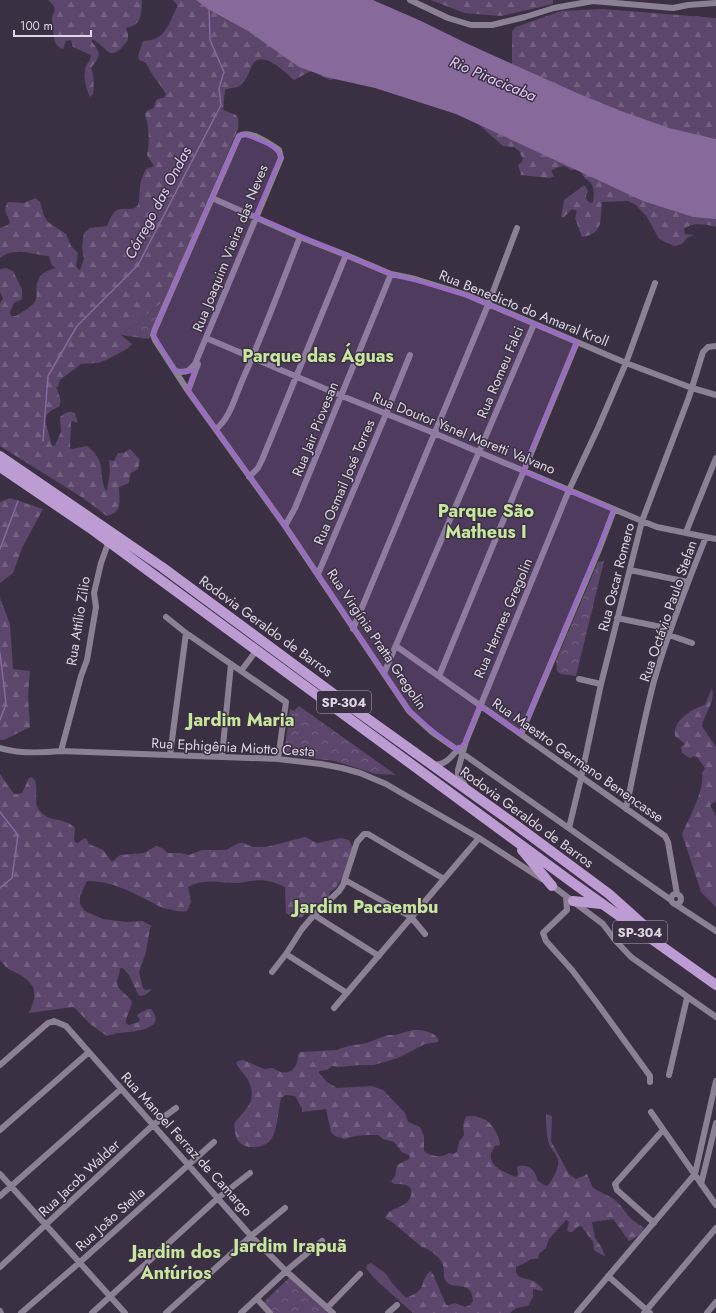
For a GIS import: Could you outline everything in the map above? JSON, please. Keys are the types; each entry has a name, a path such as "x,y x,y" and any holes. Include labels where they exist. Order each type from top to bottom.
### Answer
{"highway":[{"path":"0,457 13,476"},
{"name":"Rodovia Geraldo de Barros","path":"0,457 162,567 609,894 643,923 679,959"},
{"name":"Rodovia Geraldo de Barros","path":"0,467 108,541 602,904 716,985"},
{"path":"190,602 214,626 253,655 295,685 317,694"},
{"path":"510,836 552,886"},
{"path":"570,898 602,904"}],"street":[{"path":"410,0 448,18 471,25 492,25 554,8 593,1 673,8 688,5 716,4"},
{"name":"Rua Joaquim Vieira das Neves","path":"175,371 188,371 194,366 255,216 281,158 279,150 251,135 243,134 239,136 212,198"},
{"name":"Rua Benedicto do Amaral Kroll","path":"212,198 300,237 391,274 415,278 467,295 626,363 692,388 716,394"},
{"name":"Rua Virgínia Pratta Gregolin","path":"212,198 153,335 188,391 285,526 409,712 432,732 716,932"},
{"path":"353,629 488,305 517,228"},
{"path":"216,429 225,420 252,358 300,237"},
{"path":"249,477 258,468 262,460 346,255"},
{"name":"Rua Jair Piovesan","path":"285,526 295,508 391,274"},
{"name":"Rua Hermes Gregolin","path":"458,766 460,752 466,741 569,490 626,363 655,283"},
{"name":"Rua Romeu Falci","path":"384,673 534,324"},
{"name":"Rua Doutor Ysnel Moretti Valvano","path":"206,338 657,527 716,539"},
{"path":"439,676 577,342"},
{"name":"Rua Oscar Romero","path":"569,828 582,778 601,684 642,521 692,388 703,352 708,347 716,346"},
{"name":"Rua Joaquim Vieira das Neves","path":"188,391 198,363 199,354"},
{"name":"Rua Osmail José Torres","path":"318,574 410,356"},
{"path":"686,532 716,458"},
{"path":"521,734 600,547 614,510"},
{"name":"Rua Octávio Paulo Stefan","path":"626,809 654,682 670,632 706,537"},
{"name":"Rua Attílio Zilio","path":"62,751 81,676 87,660 96,607 94,593 108,541"},
{"path":"630,570 688,582"},
{"path":"166,617 186,633 286,702 278,759"},
{"path":"618,618 670,632 692,643"},
{"path":"170,755 186,633"},
{"name":"Rua Maestro Germano Benencasse","path":"396,646 665,836 667,839 677,894 680,895 681,900 678,903 673,902"},
{"path":"241,671 253,655"},
{"path":"222,756 231,664"},
{"path":"579,679 601,684"},
{"name":"Rua Ephigênia Miotto Cesta","path":"0,748 8,751 33,753 62,751 278,759 342,768 373,778 479,838 570,898 603,924 630,957 716,1017"},
{"name":"Rua Hermes Gregolin","path":"432,765 443,763 460,752"},
{"path":"471,759 458,766 458,774 474,796"},
{"path":"272,972 302,929 339,891 345,880 357,842 364,834 368,834 444,879"},
{"path":"334,1008 479,838"},
{"path":"345,880 411,917 424,934"},
{"path":"570,898 567,910 543,933 545,941 572,970 619,1032 650,1076 650,1082"},
{"path":"314,915 379,956"},
{"path":"286,954 347,993"},
{"path":"669,1074 687,998"},
{"name":"Rua Manoel Ferraz de Camargo","path":"0,1065 48,1023 54,1021 66,1026 251,1236 286,1271 333,1313"},
{"path":"0,1130 89,1052"},
{"path":"577,1313 695,1174 716,1082"},
{"path":"0,1196 121,1089"},
{"name":"Rua Jacob Walder","path":"0,1267 153,1125 176,1108"},
{"path":"651,1112 716,1205"},
{"path":"706,1127 716,1119"},
{"path":"701,1184 716,1123"},
{"path":"654,1223 617,1190 615,1184 663,1130"},
{"name":"Rua João Stella","path":"21,1313 214,1142"},
{"path":"92,1313 218,1198 250,1173"},
{"path":"0,1174 45,1226 125,1313"},
{"path":"166,1313 251,1236 285,1208"},
{"path":"608,1276 647,1312 716,1228"},
{"path":"241,1313 286,1271 322,1241"},
{"path":"327,1308 360,1274"},
{"path":"257,1299 270,1313"},
{"path":"707,1313 716,1302"},
{"path":"388,1313 397,1305"}],"highlighted area":[{"path":"243,134 272,146 281,156 255,216 391,274 467,295 577,342 523,471 614,510 521,734 479,706 466,741 457,750 409,711 285,526 188,391 194,372 175,371 153,333 227,162 239,136"}],"green space":[{"path":"48,0 142,0 140,18 138,22 131,27 126,28 128,40 116,52 109,53 92,39 92,42 99,55 91,68 94,87 93,94 90,97 86,85 85,72 91,55 73,47 71,40 66,41 63,49 57,46 54,37 52,20 54,8"},
{"path":"173,0 221,0 334,79 330,80 311,71 294,80 274,64 262,59 257,60 253,64 242,84 238,87 225,90 223,109 237,116 238,129 165,300 121,335 132,344 127,349 98,363 81,364 60,380 58,387 56,387 60,406 47,414 45,420 52,446 55,445 61,432 60,417 65,413 70,412 75,413 78,423 73,421 71,422 70,448 72,449 87,446 98,457 103,485 106,491 110,471 109,460 114,461 118,453 123,453 130,449 140,460 138,469 131,473 129,483 119,487 118,509 116,512 107,516 83,498 0,446 0,303 3,299 0,291 0,269 6,268 13,271 22,289 22,299 14,303 10,312 11,316 14,316 18,315 34,303 36,300 36,288 40,276 55,268 51,264 49,256 23,252 11,252 0,258 0,228 8,225 10,222 5,210 7,203 23,203 36,198 40,202 44,216 48,222 66,234 71,246 78,253 76,266 80,270 84,259 82,246 84,233 90,228 107,226 115,211 120,209 131,209 138,205 142,176 146,169 154,166 147,155 149,134 145,114 147,111 154,108 157,100 164,98 166,94 146,63 139,60 138,56 143,41 156,38 165,31 177,7"},
{"path":"431,0 553,0 553,4 501,16 464,13"},
{"path":"603,9 716,18 716,139 674,130 648,122 589,99 512,64 512,31 516,27 561,11"},
{"path":"477,123 577,165 574,170 564,166 556,168 551,171 554,176 550,178 521,175 518,165 523,159 519,151 514,147 503,146"},
{"path":"580,169 716,214 716,227 699,224 691,225 684,229 685,234 694,235 687,238 682,244 674,246 659,239 647,217 636,205 628,201 602,202 600,225 594,233 582,237 575,218 577,211 572,209 564,217 561,217 564,200 583,186 585,186 588,191 586,199 590,203 593,202 594,194 592,184 584,177"},
{"path":"165,300 149,339 121,335"},
{"path":"10,498 43,509 22,548 13,573 0,583 0,502"},
{"path":"604,561 576,676 561,674 557,671 556,661 598,562"},
{"path":"0,598 10,624 13,669 30,671 28,696 30,727 4,740 0,740"},
{"path":"712,688 713,693 711,703 702,726 716,747 716,801 710,805 716,816 716,907 701,892 682,834 699,796 702,773 705,768 697,757 694,756 690,758 682,753 681,747 685,744 675,736 675,730 680,720 689,712 705,705"},
{"path":"299,706 396,775 376,774 335,761 284,755 290,709 294,711"},
{"path":"0,774 14,794 22,793 29,778 31,777 34,779 36,782 36,800 38,808 42,813 51,818 71,824 75,828 75,842 78,843 86,838 89,844 103,850 112,862 120,855 144,853 156,846 162,848 168,853 189,855 202,850 226,850 239,843 253,847 266,847 305,837 317,843 341,838 349,840 353,848 344,875 335,889 330,892 329,898 320,906 312,908 302,917 295,918 286,913 285,887 269,881 256,880 237,883 206,882 194,884 188,887 191,902 187,911 181,912 163,908 117,886 97,881 87,881 80,896 80,904 85,911 103,919 126,922 142,921 152,926 150,928 146,952 139,972 143,988 145,990 152,989 145,995 139,996 129,975 123,968 120,968 117,984 132,1002 126,1023 129,1025 139,1022 140,1019 137,1016 138,1014 148,1009 151,1009 155,1016 155,1021 152,1026 139,1031 116,1033 107,1036 90,1024 73,1007 29,1013 34,1000 34,990 32,985 24,977 7,968 0,960"},
{"path":"413,1030 431,1033 436,1036 438,1042 425,1044 398,1058 374,1065 341,1067 332,1066 327,1070 319,1071 319,1073 327,1082 337,1088 372,1086 383,1090 405,1113 408,1122 420,1127 424,1136 424,1151 433,1156 446,1155 449,1153 453,1154 457,1152 459,1142 464,1135 463,1125 466,1116 484,1119 496,1132 500,1142 500,1145 495,1146 491,1153 493,1163 499,1169 516,1177 518,1174 518,1166 529,1167 534,1171 538,1181 546,1186 553,1178 557,1170 558,1162 557,1156 549,1143 547,1133 546,1114 552,1116 551,1141 569,1174 576,1179 587,1174 593,1188 614,1199 630,1218 644,1228 640,1235 629,1241 613,1219 592,1222 595,1238 602,1248 605,1256 594,1250 593,1242 582,1227 579,1226 572,1232 569,1232 567,1230 569,1222 566,1220 549,1239 546,1248 539,1254 538,1259 531,1259 516,1267 516,1272 519,1277 534,1281 543,1289 542,1291 533,1289 533,1297 528,1306 516,1308 510,1313 413,1313 374,1278 366,1268 367,1265 371,1263 385,1273 406,1298 421,1289 426,1275 430,1271 433,1274 446,1305 455,1303 465,1307 470,1305 473,1301 472,1294 466,1287 453,1286 446,1281 442,1262 437,1256 422,1247 385,1218 389,1212 405,1204 410,1198 411,1189 407,1185 394,1184 391,1181 395,1176 397,1165 409,1159 410,1156 402,1152 394,1142 383,1139 378,1135 356,1136 345,1139 335,1136 331,1132 326,1109 302,1112 302,1108 295,1096 286,1095 281,1098 276,1129 272,1138 266,1144 257,1147 247,1147 243,1145 239,1142 235,1134 234,1124 249,1105 252,1095 249,1082 236,1063 243,1060 264,1069 273,1068 278,1071 287,1072 294,1069 298,1060 298,1054 300,1052 337,1050 348,1046 367,1043 387,1035 395,1035"},
{"path":"291,1276 328,1313 273,1313 263,1303"}],"water":[{"name":"Rio Piracicaba","path":"196,0 373,0 577,93 621,111 669,128 716,139 716,219 693,217 643,201 456,114 375,88 330,78 299,67 248,31 208,9"}],"waterway":[{"name":"Córrego das Ondas","path":"43,441 48,376 77,326 138,265 221,105 219,88 224,72 210,40 209,8"},
{"name":"Córrego das Ondas","path":"0,549 18,501"},
{"name":"Córrego das Ondas","path":"0,653 6,704 0,720"},
{"name":"Córrego das Ondas","path":"0,812 18,835 12,878 0,888"}],"district":[{"name":"Parque das Águas","path":"318,356"},
{"name":"Parque São Matheus I","path":"486,521"},
{"name":"Jardim Maria","path":"241,720"},
{"name":"Jardim Pacaembu","path":"366,907"},
{"name":"Jardim Irapuã","path":"290,1246"},
{"name":"Jardim dos Antúrios","path":"176,1262"}]}
